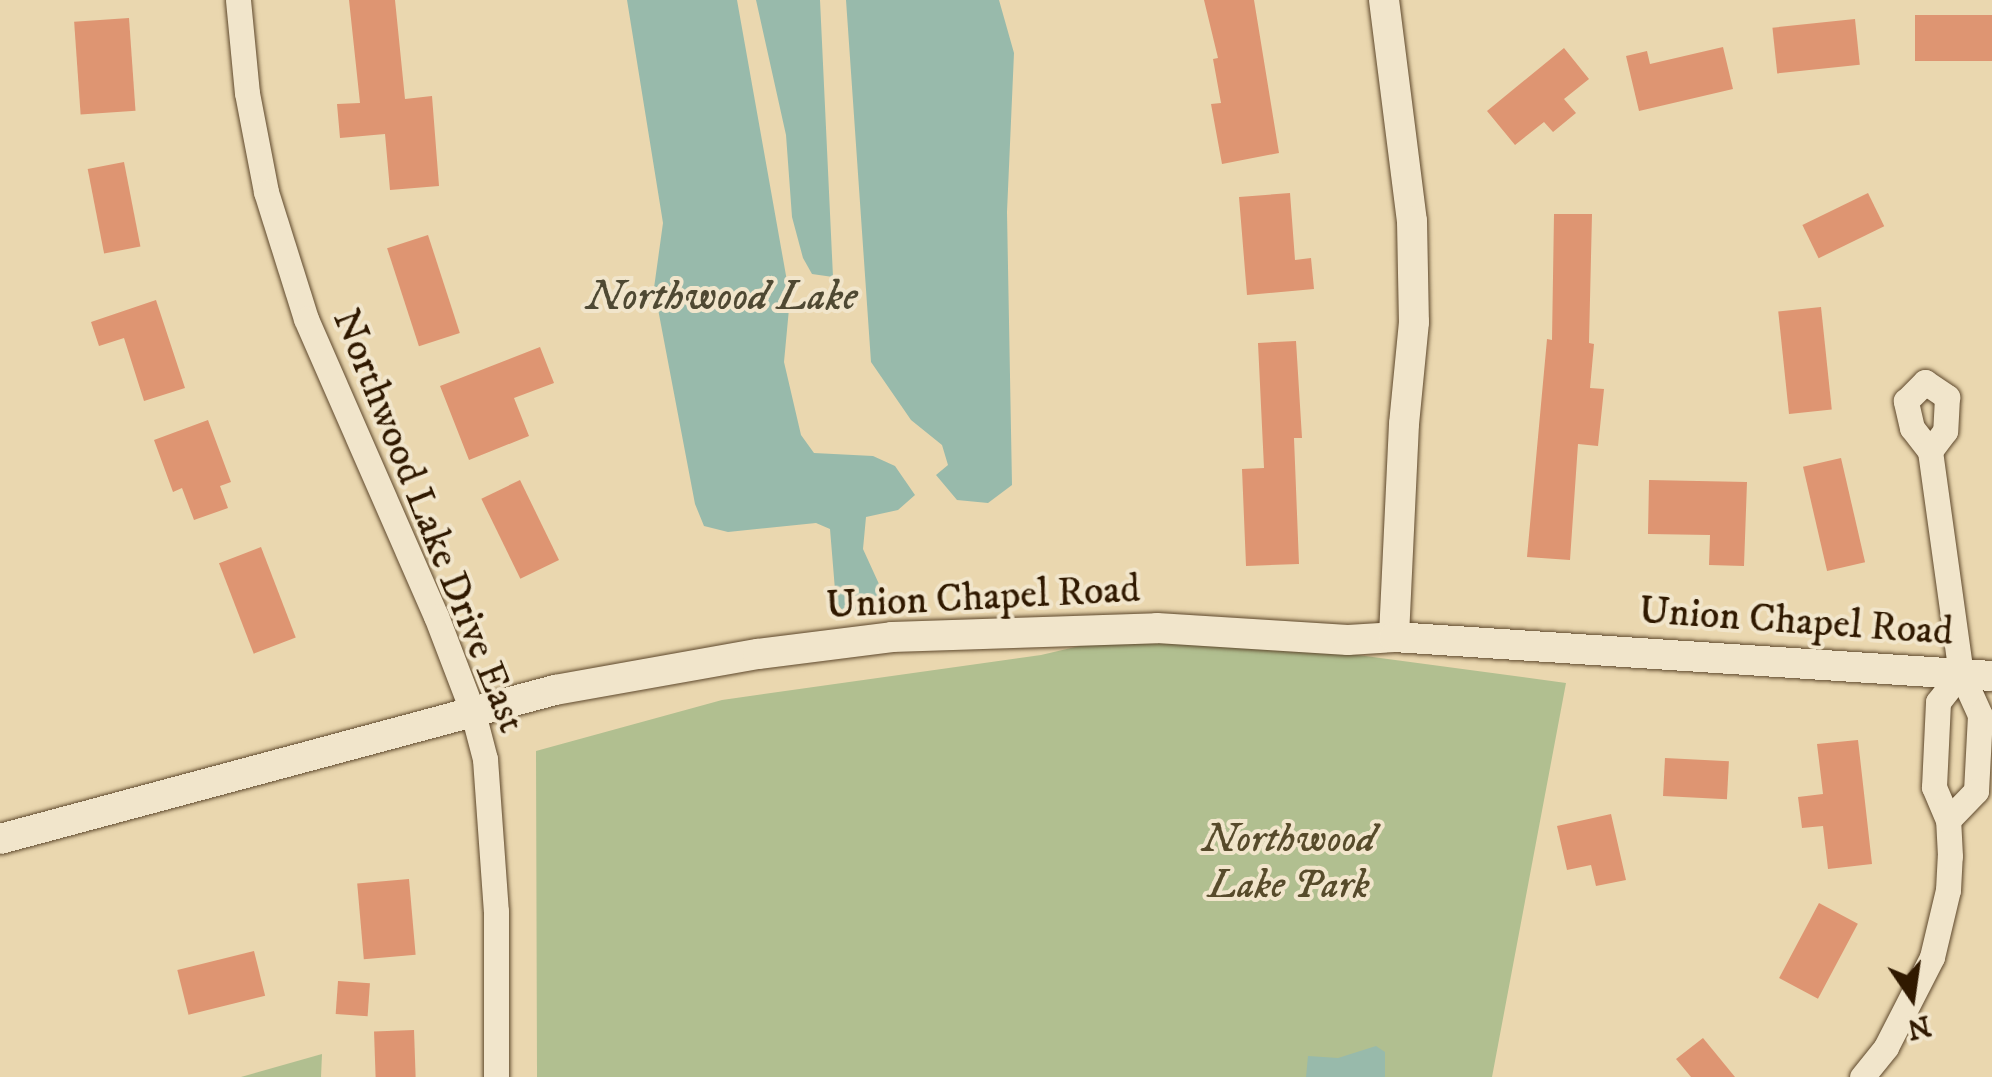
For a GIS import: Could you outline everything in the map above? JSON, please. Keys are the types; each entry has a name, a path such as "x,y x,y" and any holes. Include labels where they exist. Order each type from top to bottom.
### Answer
{"street":[{"name":"Northwood Lake Drive East","path":"238,0 246,93 266,192 306,320 386,498 473,713 485,759 496,910 496,1077"},
{"path":"1384,0 1412,220 1414,322 1404,424 1394,637"},
{"path":"1930,450 1961,673 1980,715 1976,791 1948,820"},
{"name":"Union Chapel Road","path":"0,839 574,686 758,654 892,637 1092,627 1348,640 1394,637 1992,676"},
{"path":"1862,1077 1886,1047 1932,957 1948,890 1948,820 1934,787 1938,702 1961,673"}],"green space":[{"name":"Northwood Lake Park","path":"1157,628 1566,683 1492,1077 537,1077 536,751 722,700 1041,655"},
{"path":"322,1054 321,1077 241,1077"}],"water":[{"name":"Northwood Lake","path":"627,0 737,0 790,298 784,362 801,435 814,453 873,456 895,466 915,495 898,510 866,517 863,549 884,595 866,610 843,611 836,602 830,529 816,523 728,532 704,526 695,504 654,288 663,223"},
{"name":"Northwood Lake","path":"756,0 820,0 833,277 812,274 803,258 792,217 786,135"},
{"name":"Northwood Lake","path":"846,0 999,0 1014,53 1007,212 1012,485 988,503 957,500 936,475 948,465 942,445 911,420 871,362"},
{"path":"1376,1046 1385,1052 1385,1077 1306,1077 1308,1056 1338,1058"}],"building":[{"path":"349,0 395,0 405,99 432,96 439,186 390,190 385,134 340,138 337,104 360,103"},
{"path":"1204,0 1254,0 1279,153 1222,164 1211,104 1221,103 1213,59 1218,58"},
{"path":"1915,15 1992,15 1992,61 1915,61"},
{"path":"129,18 135,111 81,115 74,22"},
{"path":"1855,19 1860,65 1777,73 1772,28"},
{"path":"1723,47 1733,89 1639,111 1626,56 1647,51 1650,64"},
{"path":"1564,48 1589,79 1564,99 1576,113 1553,132 1544,122 1515,145 1487,111"},
{"path":"124,162 140,246 104,253 88,169"},
{"path":"1290,193 1295,260 1311,258 1314,289 1247,295 1239,197"},
{"path":"1868,193 1884,226 1819,258 1802,225"},
{"path":"1554,214 1592,214 1589,343 1594,344 1590,388 1604,389 1598,446 1578,444 1570,560 1527,557 1547,339 1552,340"},
{"path":"428,235 460,333 419,346 387,248"},
{"path":"156,300 185,388 144,401 124,338 99,346 91,322"},
{"path":"1821,307 1832,409 1789,414 1778,311"},
{"path":"1296,341 1302,438 1294,438 1299,564 1246,566 1242,469 1264,468 1258,343"},
{"path":"540,347 554,383 514,398 529,436 469,460 440,386"},
{"path":"208,420 231,482 220,486 228,508 194,520 182,488 173,492 154,440"},
{"path":"1841,458 1865,562 1827,571 1803,467"},
{"path":"520,480 559,560 520,579 481,499"},
{"path":"1649,480 1747,482 1744,566 1709,565 1710,535 1648,534"},
{"path":"261,547 296,638 254,654 219,563"},
{"path":"1858,740 1872,864 1828,869 1823,826 1802,828 1798,797 1823,794 1817,744"},
{"path":"1665,758 1729,761 1727,799 1663,796"},
{"path":"1611,814 1626,880 1596,886 1591,865 1567,870 1557,826"},
{"path":"409,879 416,955 364,959 357,884"},
{"path":"1819,903 1858,924 1818,999 1779,978"},
{"path":"254,951 265,996 188,1015 177,970"},
{"path":"338,981 370,983 368,1016 336,1014"},
{"path":"414,1030 416,1077 376,1077 374,1031"},
{"path":"1703,1038 1735,1077 1691,1077 1676,1059"}]}
